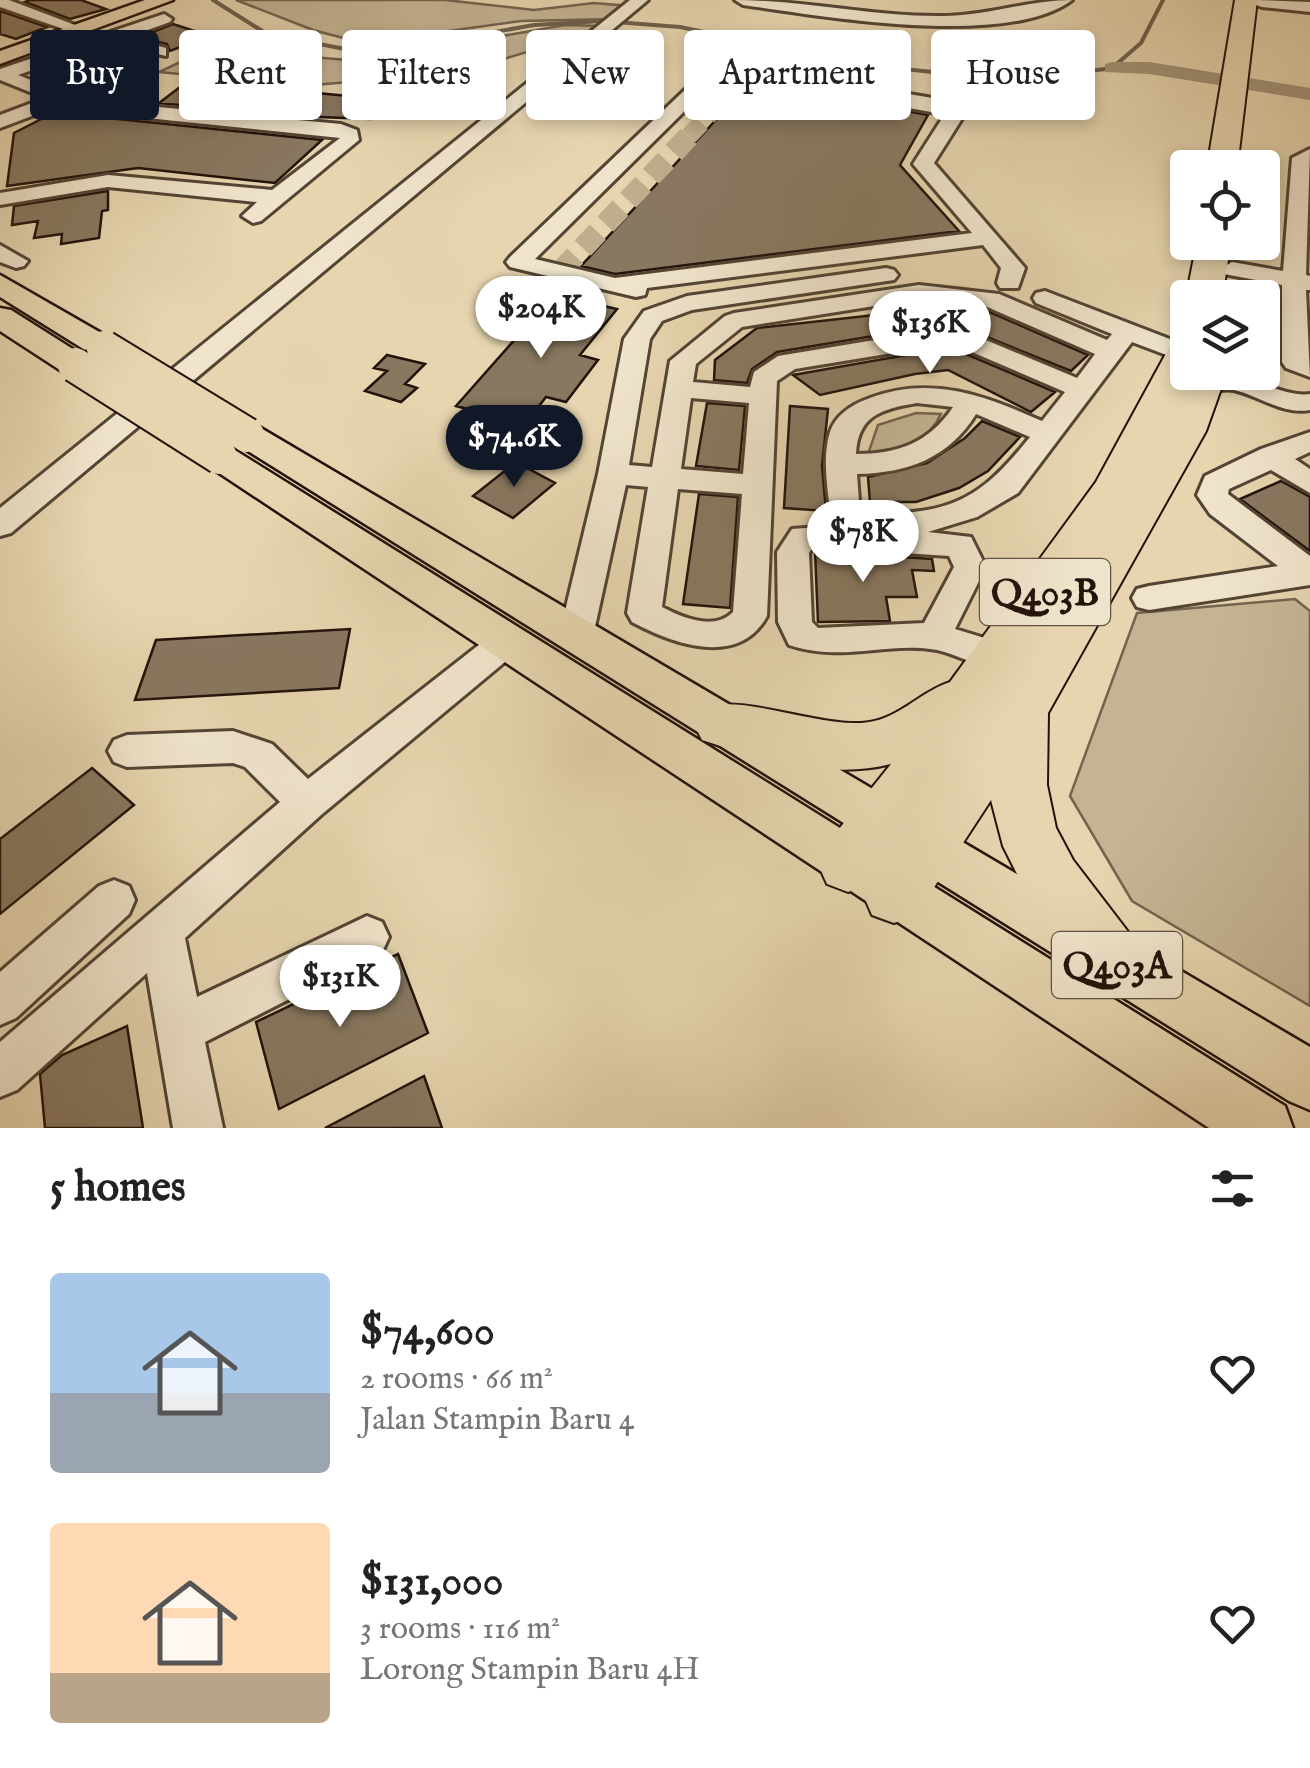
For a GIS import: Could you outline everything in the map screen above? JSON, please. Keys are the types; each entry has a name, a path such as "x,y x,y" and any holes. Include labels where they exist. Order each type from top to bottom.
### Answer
{"highway":[{"path":"1228,150 1239,116 1257,1"},
{"path":"1239,116 1242,150"},
{"path":"887,857 1000,684 1185,432 1197,390"},
{"path":"720,724 827,744 878,745 910,734 1000,684"},
{"path":"1000,684 1025,824 1040,863 1109,960"}],"main road":[{"path":"0,55 76,28 162,7"},
{"path":"0,55 162,7"},
{"path":"5,266 90,357"},
{"path":"0,318 90,357 234,446 576,636 720,724 887,857 1263,1128"},
{"path":"234,446 506,642 887,857"},
{"name":"Q403A","path":"887,857 1109,960 1310,1080"}],"street":[{"path":"743,0 930,22 1020,14 1064,0"},
{"path":"1257,1 1310,7"},
{"path":"0,2 76,28"},
{"path":"0,525 637,3"},
{"path":"861,16 916,4"},
{"path":"123,30 162,7"},
{"path":"0,75 30,65"},
{"path":"672,307 648,292 518,262 718,68 933,104 949,110 953,117 923,164 1014,268 1010,283"},
{"path":"0,75 30,87"},
{"path":"0,122 30,110"},
{"path":"159,113 350,134 349,140 253,216"},
{"path":"1310,155 1302,158 1304,214 1296,362 1310,370"},
{"path":"0,199 108,182 275,198"},
{"path":"623,286 986,238"},
{"path":"1227,263 1302,282"},
{"path":"576,636 613,474 637,339 654,316 672,307 916,270 1010,283 1119,341"},
{"path":"623,286 713,286 762,292"},
{"path":"623,286 636,296 644,328"},
{"path":"1080,389 972,343 928,339 787,362 764,378 750,616 742,628 728,634 675,630 644,613 682,361 734,321 919,292 990,299 1170,356"},
{"path":"758,520 847,526 915,524 943,519 978,505 1008,486 1119,341"},
{"path":"678,389 762,396"},
{"path":"1254,390 1298,404 1310,401"},
{"path":"847,526 844,434 860,412 905,396 936,394 970,400 1047,434"},
{"path":"844,464 880,465 913,458 932,448 958,423 970,400"},
{"path":"1299,575 1213,499 1216,483 1310,440"},
{"path":"1272,456 1310,483"},
{"path":"613,474 755,485"},
{"path":"934,636 970,567 960,545 818,536 803,538 793,552 795,622 800,636 818,641 934,636 1000,684"},
{"path":"1155,587 1299,575"},
{"path":"0,1073 307,803 506,642"},
{"path":"127,752 233,747 258,755 307,803"},
{"path":"0,1002 114,900"},
{"path":"161,928 198,1128"},
{"path":"180,1030 368,937"}],"shaded area":[{"path":"236,0 445,0 534,10 594,3 630,6 613,19 521,21 456,30 342,30 342,38"},
{"path":"565,25 604,26 599,30 536,30"},
{"path":"526,32 526,52 506,58 506,35"},
{"path":"322,58 342,60 342,83 322,84"},
{"path":"179,63 179,74 159,72"},
{"path":"916,413 941,414 920,439 868,454 878,425"},
{"path":"1295,599 1310,611 1310,1006 1132,901 1070,796 1137,613"}],"building":[{"path":"81,0 106,9 70,19 25,2"},
{"path":"0,11 47,27 30,30 30,34 16,39 0,34"},
{"path":"173,24 192,30 179,30 179,48 170,51 167,44 159,42 158,30"},
{"path":"179,88 179,105 159,103"},
{"path":"322,93 342,95 342,118 322,117"},
{"path":"911,112 928,115 900,165 959,231 615,274 581,266 716,120 911,120"},
{"path":"39,120 128,120 322,140 275,183 138,168 7,186 14,133"},
{"path":"108,191 108,210 102,211 99,238 61,244 62,234 34,238 38,221 12,225 14,206"},
{"path":"554,295 617,309 580,355 598,360 566,402 546,397 525,424 456,406"},
{"path":"919,305 987,311 1088,355 1071,371 982,335 928,327 777,352 752,369 747,383 714,380 715,360 757,328 875,315 873,312"},
{"path":"929,351 966,354 1055,392 1031,412 948,370 820,395 793,375"},
{"path":"387,355 425,364 405,384 417,388 401,402 365,391 387,371 374,368"},
{"path":"707,403 745,406 739,470 696,466"},
{"path":"790,406 828,409 822,466 826,511 784,508"},
{"path":"982,421 1020,437 988,471 959,488 916,502 870,502 868,477 927,463 965,438"},
{"path":"516,462 555,483 513,518 473,496"},
{"path":"1281,481 1310,497 1310,551 1240,499"},
{"path":"699,494 738,497 730,608 683,604"},
{"path":"815,551 932,559 934,571 912,570 917,597 886,597 890,621 818,622"},
{"path":"350,629 339,688 135,700 156,640"},
{"path":"92,768 134,805 0,914 0,839"},
{"path":"398,954 428,1033 279,1109 256,1022"},
{"path":"127,1026 143,1128 45,1128 40,1074 62,1055"},
{"path":"424,1076 442,1128 325,1128"}],"waterway":[{"path":"213,0 267,34 345,49 387,51 534,25 602,21 680,27 858,64 960,75 1055,76 1112,68 1141,43 1163,0"},
{"path":"1112,68 1149,68 1310,94"}],"tunnel":[{"path":"689,136 704,120"},
{"path":"560,272 691,134"}]}
